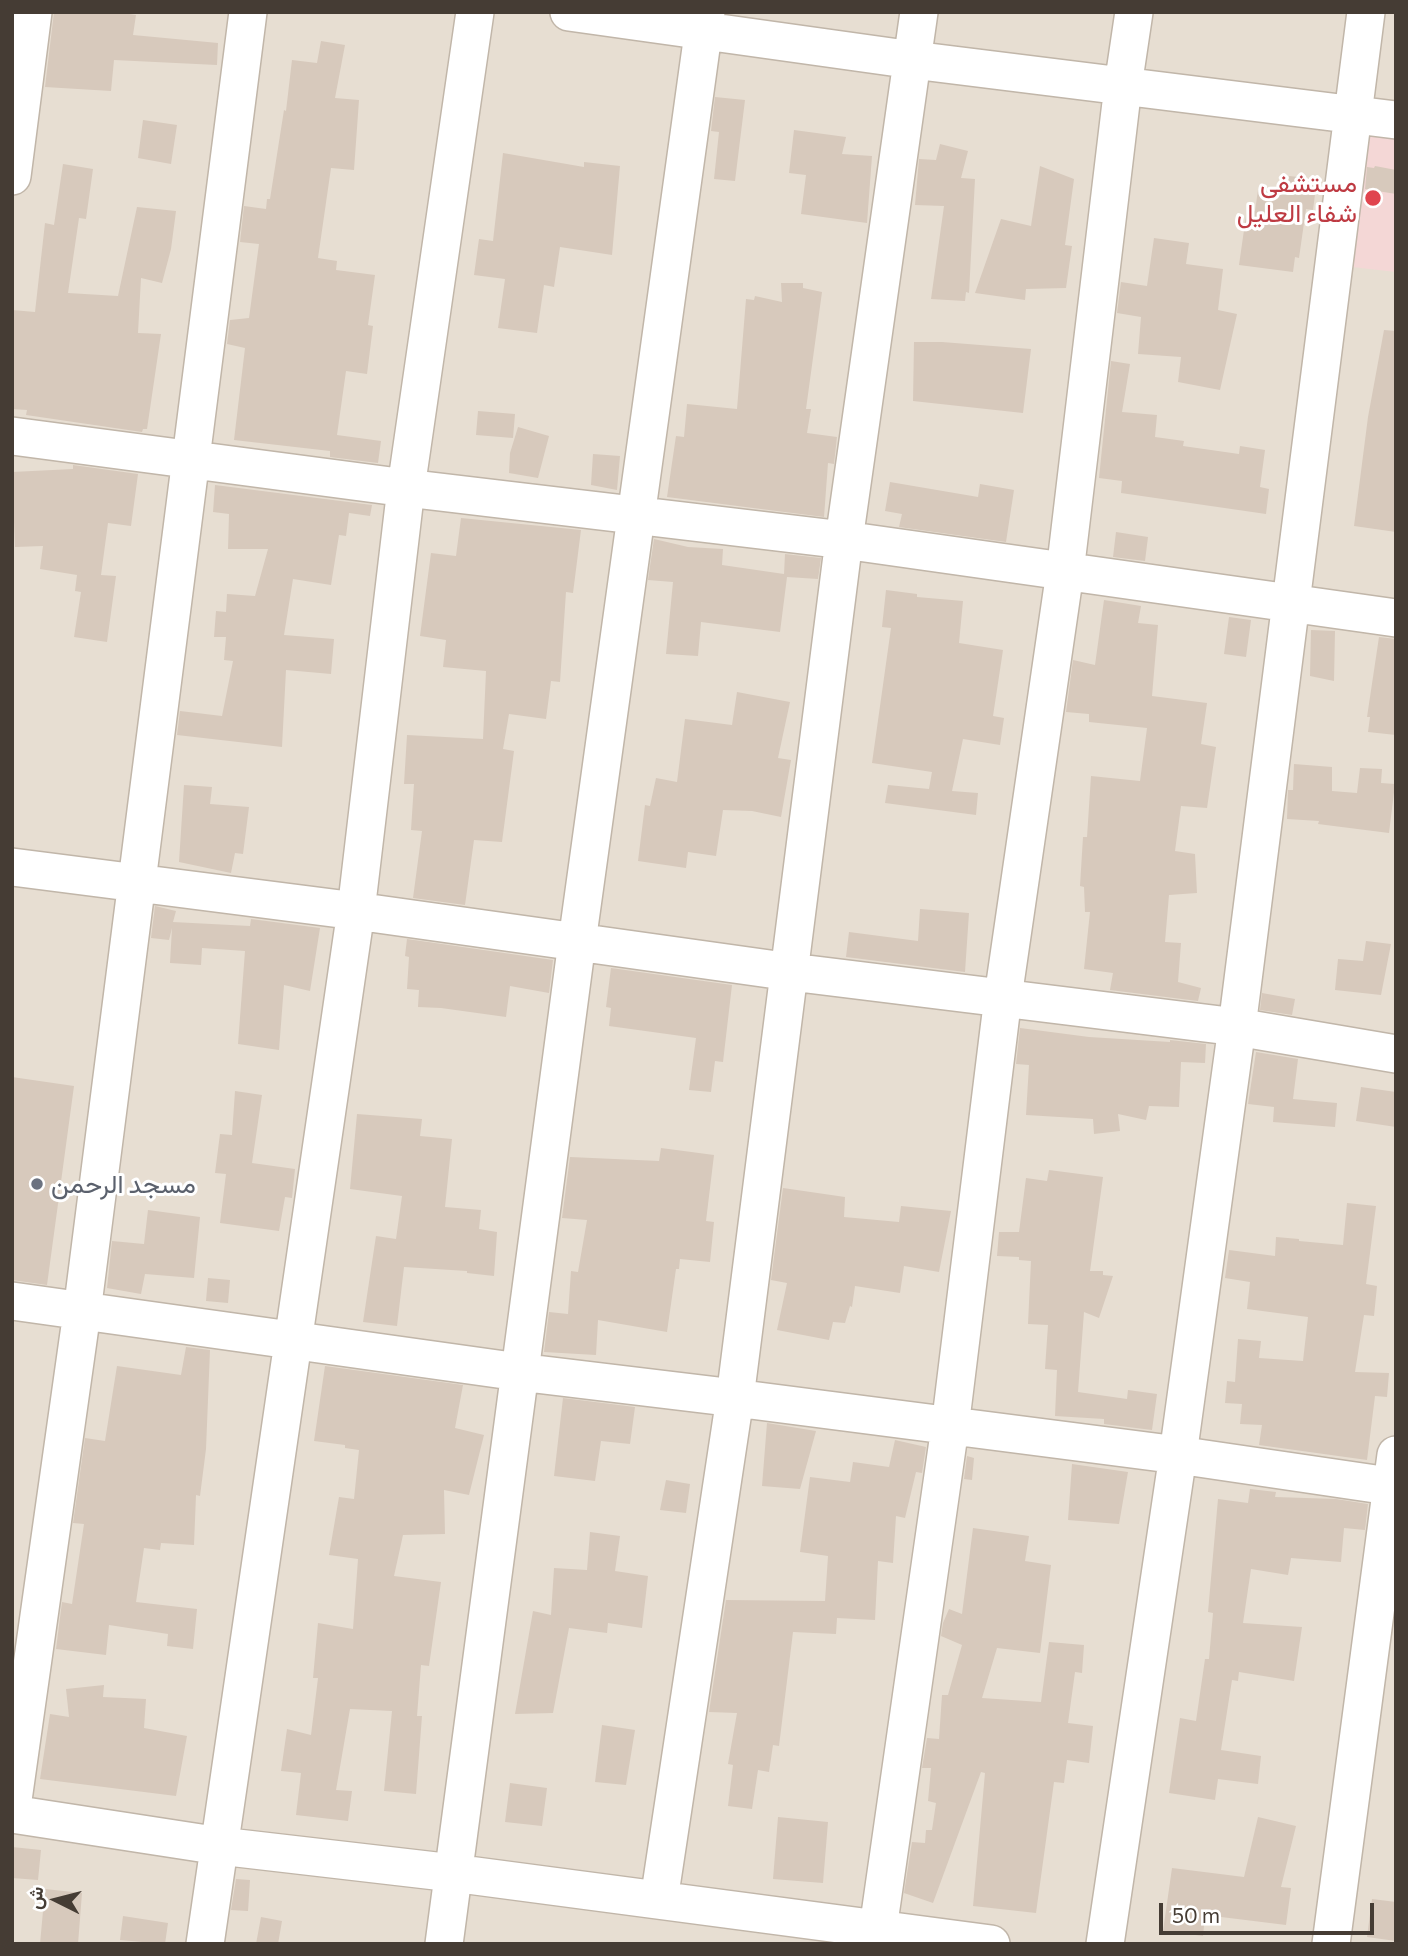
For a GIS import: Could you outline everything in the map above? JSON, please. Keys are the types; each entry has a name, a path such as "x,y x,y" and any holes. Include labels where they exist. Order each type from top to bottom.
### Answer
{"street":[{"path":"12,176 33,12"},
{"path":"12,1807 82,1312 248,12"},
{"path":"205,1944 356,911 406,488 475,12"},
{"path":"569,12 705,21 913,60 1396,120"},
{"path":"659,1900 736,1398 844,540 919,12"},
{"path":"878,1929 950,1427 1003,997 1065,572 1134,12"},
{"path":"1105,1944 1178,1455 1237,1027 1289,601 1366,12"},
{"path":"444,1944 519,1372 705,21"},
{"path":"12,436 406,488 844,540 1396,618"},
{"path":"12,867 356,911 791,972 1237,1027 1396,1054"},
{"path":"12,1301 519,1372 950,1427 1178,1455 1394,1476 1331,1944"},
{"path":"12,1814 219,1846 453,1873 991,1944"}],"shaded area":[{"path":"12,12 1396,12 1396,1944 12,1944"},
{"name":"مستشفى شفاء العليل","path":"1360,125 1396,130 1396,272 1343,266"}],"building":[{"path":"54,12 116,12 136,15 133,35 218,43 217,65 114,60 111,91 45,87"},
{"path":"321,41 345,45 335,98 359,100 354,170 331,168 318,258 337,261 336,270 375,275 368,325 373,326 367,374 346,371 337,435 381,441 378,463 330,457 330,451 234,440 245,348 227,344 230,320 249,318 259,244 240,242 244,206 266,209 267,199 270,199 284,110 286,111 292,60 317,63"},
{"path":"715,97 745,100 735,181 714,179 719,132 711,131"},
{"path":"143,120 177,125 171,164 138,158"},
{"path":"794,130 846,137 842,154 872,156 867,223 801,214 806,175 789,173"},
{"path":"940,144 968,151 961,178 975,179 969,293 966,292 965,301 931,299 944,206 915,205 919,159 936,160"},
{"path":"503,153 584,167 584,162 620,166 612,255 560,247 554,287 544,285 537,333 498,328 505,279 474,275 479,239 493,241"},
{"path":"63,164 93,169 86,219 79,218 68,293 118,296 137,207 176,211 171,249 162,283 141,278 138,333 161,334 147,429 142,432 26,415 27,410 12,409 12,310 35,312 45,223 54,225"},
{"path":"1040,166 1074,179 1065,245 1072,246 1066,288 1026,289 1025,300 975,293 1001,219 1031,226"},
{"path":"1367,167 1396,170 1396,194 1365,189"},
{"path":"1289,176 1317,179 1313,210 1306,209 1299,258 1295,257 1293,272 1239,265 1247,209 1255,211 1258,190 1287,193"},
{"path":"1154,238 1189,243 1186,264 1223,269 1218,310 1237,314 1220,390 1178,382 1181,357 1138,354 1141,317 1117,313 1121,282 1147,286"},
{"path":"781,283 803,283 803,288 822,292 806,409 811,409 807,433 837,437 834,464 828,463 824,517 667,497 676,436 684,437 687,404 737,409 746,299 754,300 755,296 782,302"},
{"path":"1384,330 1396,331 1396,532 1354,526 1368,417"},
{"path":"914,342 1031,349 1023,413 913,401"},
{"path":"1111,361 1130,364 1122,412 1157,415 1155,437 1184,441 1183,446 1239,454 1240,446 1265,450 1260,487 1269,489 1266,514 1121,493 1122,481 1099,478"},
{"path":"478,411 515,414 513,438 476,435"},
{"path":"518,427 549,436 538,478 509,473 510,453"},
{"path":"593,454 620,456 617,490 591,485"},
{"path":"73,465 138,474 131,526 108,523 101,575 116,576 107,642 74,637 81,592 75,591 77,575 40,569 43,546 15,547 12,472 73,469"},
{"path":"890,482 978,497 980,484 1014,490 1006,542 899,527 902,514 885,511"},
{"path":"215,485 372,505 370,516 349,513 346,536 339,535 331,585 293,579 284,635 334,639 331,674 286,670 282,747 177,735 180,711 222,716 233,661 224,660 226,637 214,637 216,611 226,612 227,594 255,596 268,549 228,549 229,514 213,512"},
{"path":"461,518 581,530 573,593 566,592 560,682 551,681 546,719 509,714 503,749 514,751 502,842 474,840 465,905 413,898 422,831 411,830 414,784 404,784 407,735 483,739 486,671 443,667 446,640 420,636 431,553 456,556"},
{"path":"1116,532 1148,537 1145,561 1113,557"},
{"path":"654,539 688,547 723,549 722,565 784,574 785,554 821,558 818,579 787,577 780,632 701,622 698,656 666,654 673,582 648,580"},
{"path":"886,590 917,594 917,597 963,601 959,643 1003,650 993,716 1004,718 1000,745 963,739 952,791 978,793 976,815 885,803 888,785 929,789 932,772 872,763 891,628 882,627"},
{"path":"1104,600 1141,606 1138,623 1158,625 1152,696 1207,703 1201,744 1216,747 1207,808 1181,806 1175,851 1195,854 1197,893 1169,895 1165,942 1181,943 1178,982 1201,988 1198,1001 1110,990 1113,973 1084,969 1090,912 1085,912 1084,887 1080,886 1091,776 1140,781 1147,728 1089,722 1089,714 1066,712 1073,660 1095,665"},
{"path":"1229,617 1251,620 1246,657 1224,654"},
{"path":"1311,630 1335,631 1334,681 1310,676"},
{"path":"1379,637 1396,639 1396,735 1368,732 1370,717 1367,717"},
{"path":"737,692 790,702 778,758 791,760 781,817 752,811 723,810 716,856 688,852 686,868 638,861 645,805 650,806 656,778 677,782 685,719 732,725"},
{"path":"1294,764 1332,767 1332,791 1357,793 1360,768 1382,769 1381,783 1395,784 1389,833 1318,824 1319,821 1287,819 1288,790 1293,790"},
{"path":"184,785 212,787 210,804 249,807 243,854 235,853 231,873 179,862"},
{"path":"155,906 176,911 173,922 250,926 251,919 320,928 310,991 284,985 279,1050 238,1044 245,951 202,948 201,965 170,963 172,928 169,940 151,938"},
{"path":"920,909 969,913 965,972 846,957 849,932 918,941"},
{"path":"407,939 553,960 549,993 510,986 506,1017 418,1007 419,990 407,989"},
{"path":"1366,941 1391,944 1381,995 1335,990 1338,959 1363,961"},
{"path":"611,968 732,985 723,1062 715,1061 711,1092 689,1090 696,1038 609,1026 611,1008 606,1007"},
{"path":"1262,993 1295,999 1292,1015 1260,1010"},
{"path":"1020,1028 1089,1037 1206,1044 1205,1063 1181,1062 1179,1107 1149,1106 1146,1120 1118,1114 1120,1131 1094,1134 1093,1119 1026,1115 1029,1065 1016,1064"},
{"path":"1256,1052 1298,1059 1293,1099 1337,1103 1335,1127 1273,1122 1274,1107 1248,1104"},
{"name":"مسجد الرحمن","path":"12,1077 74,1086 47,1285 12,1280"},
{"path":"1361,1087 1396,1092 1396,1127 1356,1121"},
{"path":"235,1091 262,1095 252,1163 295,1169 292,1198 285,1197 279,1231 220,1223 226,1174 215,1173 220,1134 232,1135"},
{"path":"357,1114 422,1119 420,1136 452,1139 445,1207 481,1210 479,1229 497,1232 494,1276 467,1271 404,1267 397,1326 363,1322 376,1236 396,1239 402,1196 350,1189"},
{"path":"661,1148 714,1155 706,1221 714,1222 710,1262 680,1259 679,1269 676,1269 667,1332 598,1320 596,1355 544,1352 549,1312 568,1314 571,1271 578,1272 587,1220 562,1218 570,1157 659,1161"},
{"path":"1049,1170 1103,1177 1090,1271 1103,1271 1103,1275 1113,1276 1099,1318 1084,1312 1078,1392 1127,1399 1128,1390 1157,1394 1152,1430 1104,1424 1104,1419 1055,1416 1057,1370 1045,1369 1048,1325 1028,1324 1031,1261 1019,1260 1019,1257 997,1256 999,1232 1019,1232 1026,1178 1047,1181"},
{"path":"783,1188 845,1197 844,1217 899,1222 901,1206 951,1211 939,1272 904,1266 900,1293 855,1286 852,1307 850,1306 845,1323 833,1322 829,1340 777,1330 787,1283 771,1280"},
{"path":"1347,1203 1376,1206 1366,1284 1377,1286 1374,1316 1364,1315 1355,1372 1389,1373 1387,1397 1375,1396 1367,1460 1259,1445 1262,1425 1240,1424 1242,1404 1225,1403 1227,1381 1235,1382 1238,1339 1261,1341 1259,1358 1303,1361 1308,1317 1247,1309 1250,1282 1225,1278 1229,1250 1275,1256 1276,1237 1343,1245"},
{"path":"148,1210 200,1217 194,1278 145,1274 141,1294 107,1288 112,1241 144,1244"},
{"path":"208,1278 230,1280 228,1303 206,1301"},
{"path":"186,1347 210,1350 206,1449 200,1496 196,1495 194,1545 161,1543 160,1550 144,1548 136,1602 197,1609 193,1649 167,1646 168,1634 109,1625 106,1655 56,1649 62,1602 72,1604 84,1524 73,1523 85,1438 105,1441 117,1366 181,1375"},
{"path":"325,1366 463,1385 455,1428 484,1435 469,1495 444,1490 445,1534 403,1535 394,1576 441,1582 429,1666 421,1665 417,1716 422,1716 416,1794 384,1791 392,1711 350,1709 336,1790 352,1791 348,1821 296,1815 301,1773 281,1771 287,1729 311,1735 318,1678 313,1678 318,1623 353,1629 358,1559 329,1555 339,1497 354,1499 359,1450 345,1448 345,1445 314,1441"},
{"path":"563,1398 635,1407 630,1444 601,1441 595,1481 554,1476"},
{"path":"767,1423 816,1431 800,1489 762,1486"},
{"path":"895,1440 926,1447 922,1473 916,1472 905,1518 896,1516 893,1563 878,1561 875,1620 837,1618 836,1634 793,1632 779,1746 773,1745 769,1772 758,1770 752,1809 728,1806 733,1765 728,1764 737,1713 709,1712 726,1600 825,1601 828,1556 800,1552 810,1477 850,1482 853,1462 889,1467"},
{"path":"967,1456 974,1458 972,1480 964,1479"},
{"path":"1072,1464 1128,1472 1119,1524 1068,1520"},
{"path":"666,1480 690,1484 686,1513 660,1510"},
{"path":"1250,1489 1276,1492 1275,1497 1336,1499 1368,1504 1365,1530 1344,1528 1341,1562 1291,1558 1288,1575 1251,1569 1243,1623 1302,1627 1294,1681 1239,1672 1238,1681 1232,1680 1221,1750 1261,1756 1258,1784 1218,1779 1215,1800 1169,1793 1180,1718 1196,1721 1205,1659 1209,1659 1213,1613 1208,1612 1218,1499 1248,1503"},
{"path":"973,1528 1029,1536 1025,1561 1051,1565 1040,1653 997,1648 982,1698 1041,1702 1049,1642 1084,1645 1082,1673 1075,1672 1068,1723 1093,1726 1089,1763 1067,1760 1064,1783 1054,1782 1036,1913 973,1906 985,1773 981,1772 933,1903 904,1893 912,1842 925,1843 926,1830 932,1830 936,1803 928,1801 931,1768 922,1768 927,1738 939,1739 942,1695 948,1695 962,1645 941,1636 949,1609 962,1614"},
{"path":"590,1532 620,1536 615,1571 648,1576 642,1628 608,1623 607,1633 569,1628 553,1713 515,1714 533,1611 551,1615 554,1568 587,1570"},
{"path":"104,1685 103,1697 146,1699 144,1728 187,1736 176,1796 40,1779 50,1714 69,1717 66,1689"},
{"path":"602,1725 635,1730 626,1785 595,1782"},
{"path":"510,1783 547,1788 542,1826 505,1822"},
{"path":"778,1817 828,1822 823,1883 773,1879"},
{"path":"1258,1817 1296,1826 1281,1887 1291,1888 1286,1925 1205,1915 1203,1936 1163,1931 1172,1868 1244,1877"},
{"path":"12,1847 41,1850 38,1880 12,1878"},
{"path":"236,1879 250,1880 248,1911 231,1910"},
{"path":"45,1889 82,1893 78,1944 40,1944"},
{"path":"1372,1899 1396,1902 1396,1941 1367,1937"},
{"path":"123,1916 168,1923 165,1944 120,1940"},
{"path":"261,1917 282,1921 278,1944 256,1944"}],"place":[{"name":"مستشفى شفاء العليل","path":"1373,198"},
{"name":"مسجد الرحمن","path":"37,1184"}]}
